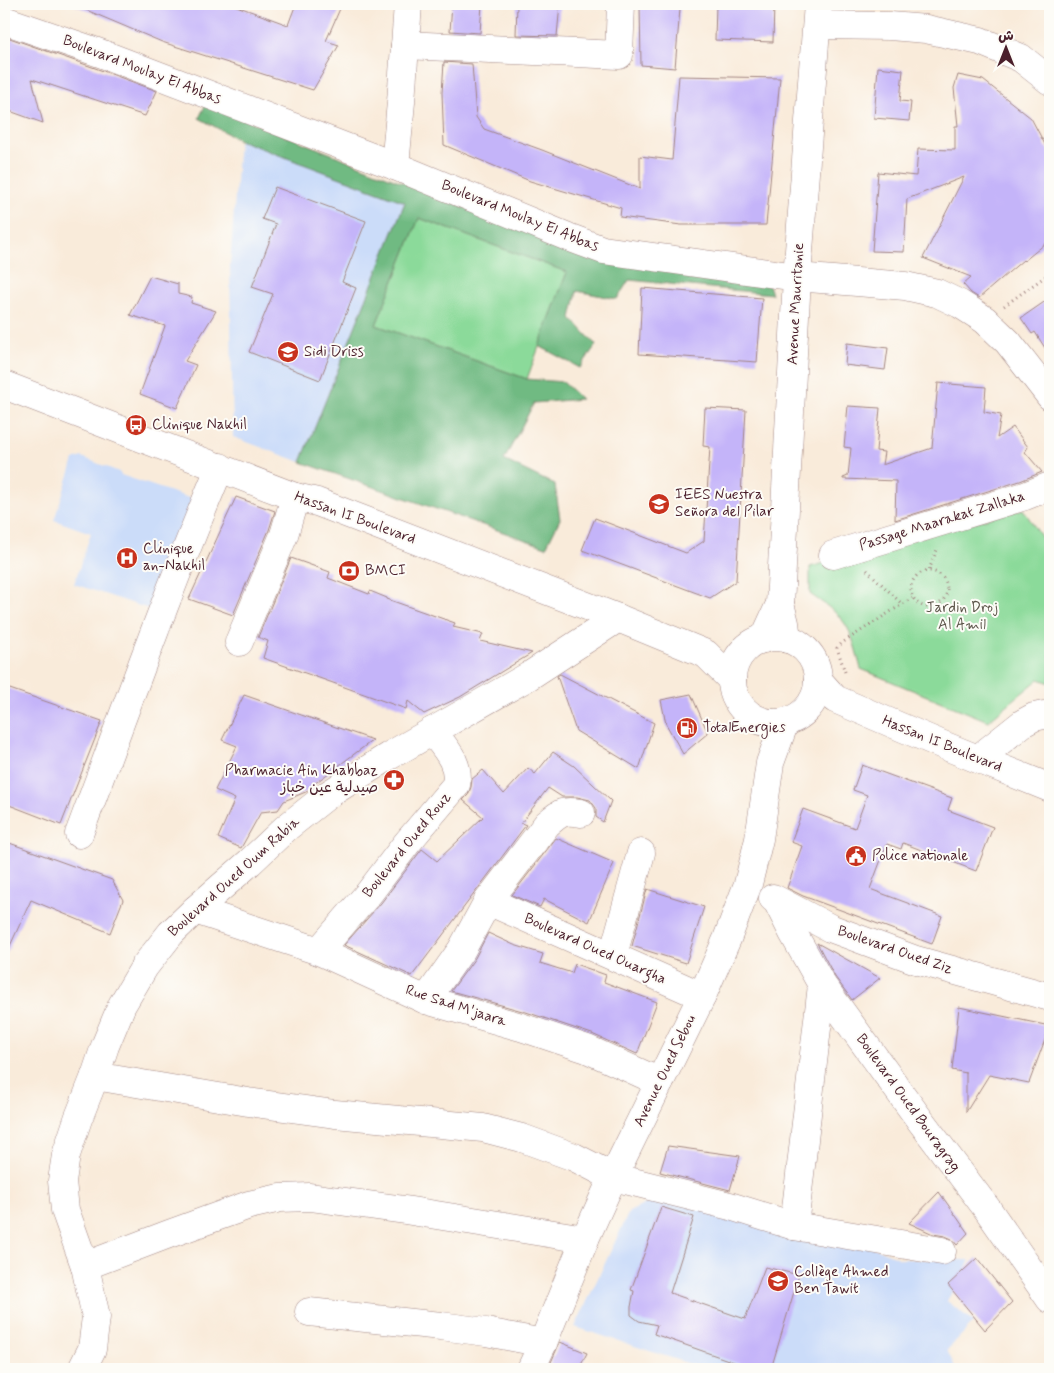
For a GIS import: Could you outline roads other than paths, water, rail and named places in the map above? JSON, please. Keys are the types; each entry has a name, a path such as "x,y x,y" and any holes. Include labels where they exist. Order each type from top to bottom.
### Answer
{"street":[{"path":"395,166 408,4"},
{"path":"405,45 620,55 621,4"},
{"path":"818,14 890,26 926,29 980,41 1021,58 1050,81"},
{"name":"Avenue Mauritanie","path":"766,642 785,623 780,604 797,277 818,14"},
{"name":"Boulevard Moulay El Abbas","path":"4,20 100,53 395,166 603,250 797,277 905,286 937,293 960,304 985,320 1008,342 1050,396"},
{"name":"Hassan II Boulevard","path":"4,385 295,497 326,505 618,618 706,654 732,680"},
{"path":"79,834 190,538 220,467"},
{"name":"Passage Maarakat Zallaka","path":"844,552 1025,496 1050,486"},
{"path":"239,642 284,535 295,497"},
{"name":"Boulevard Oued Oum Rabia","path":"82,1369 92,1349 96,1317 85,1266 65,1210 62,1181 66,1155 105,1046 122,1005 145,966 171,932 286,828 329,794 389,756 530,676 618,618"},
{"path":"706,654 766,642 800,645 810,655 828,697 800,715 775,722 747,713 736,699 732,680 736,663 766,642"},
{"name":"Hassan II Boulevard","path":"828,697 1050,788"},
{"path":"978,758 1034,716 1050,716"},
{"name":"Avenue Oued Sebou","path":"531,1369 612,1177 702,996 748,884 759,839 775,722"},
{"name":"Boulevard Oued Rouz","path":"319,951 456,784 458,778 456,766 432,731"},
{"path":"426,1000 462,949 488,901 547,824 559,814 569,811 581,813"},
{"path":"612,955 641,852"},
{"name":"Boulevard Oued Ziz","path":"748,884 830,928 916,960 1050,997"},
{"name":"Boulevard Oued Ouargha","path":"488,901 702,996"},
{"name":"Boulevard Oued Bouragrag","path":"777,901 822,985 988,1210 1050,1299"},
{"name":"Rue Sad M'jaara","path":"195,910 319,951 426,1000 587,1049 660,1082"},
{"path":"794,1226 822,985"},
{"path":"95,1076 248,1102 335,1114 483,1128 522,1138 574,1157 612,1177 730,1206 794,1226 942,1251"},
{"path":"85,1266 249,1205 280,1198 310,1197 585,1238"},
{"path":"309,1312 441,1326 543,1343"}],"place":[{"name":"Sidi Driss","path":"288,352"},
{"name":"Clinique Nakhil","path":"136,425"},
{"name":"IEES Nuestra Señora del Pilar","path":"659,504"},
{"name":"Clinique an-Nakhil","path":"127,558"},
{"name":"BMCI","path":"349,571"},
{"name":"TotalEnergies","path":"687,728"},
{"name":"Pharmacie Ain Khabbaz صيدلية عين خباز","path":"394,780"},
{"name":"Police nationale","path":"856,856"},
{"name":"Collège Ahmed Ben Tawit","path":"778,1281"}],"park label":[{"name":"Jardin Droj Al Amil","path":"962,616"}]}
